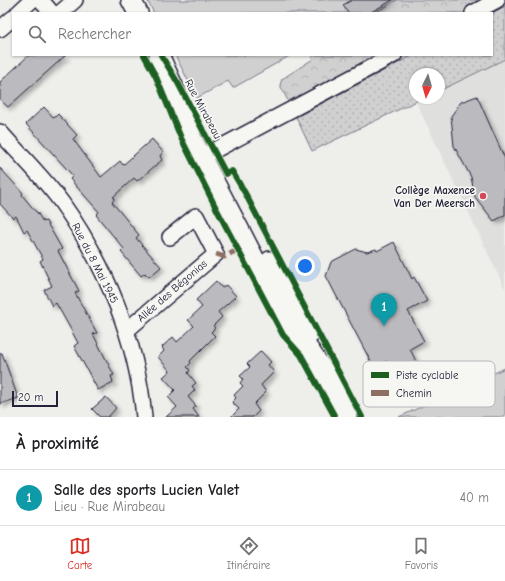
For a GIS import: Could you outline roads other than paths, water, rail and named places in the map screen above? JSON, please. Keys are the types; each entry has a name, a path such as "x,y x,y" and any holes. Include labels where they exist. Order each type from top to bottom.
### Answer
{"main road":[{"path":"131,0 137,12"},
{"name":"Rue Mirabeau","path":"160,56 186,123 208,154 286,318 325,374 347,417"}],"street":[{"path":"19,12 32,0"},
{"path":"41,0 51,12"},
{"path":"61,12 75,0"},
{"path":"475,12 497,0"},
{"path":"0,29 12,19"},
{"path":"208,154 392,56"},
{"name":"Rue du 8 Mai 1945","path":"1,135 61,202 77,225 103,274 127,330 137,368 144,417"},
{"name":"Allée des Bégonias","path":"127,330 216,254 196,216 170,237"}],"place":[{"name":"Collège Maxence Van Der Meersch","path":"483,196"},
{"name":"Salle des sports Lucien Valet","path":"384,326"}]}
